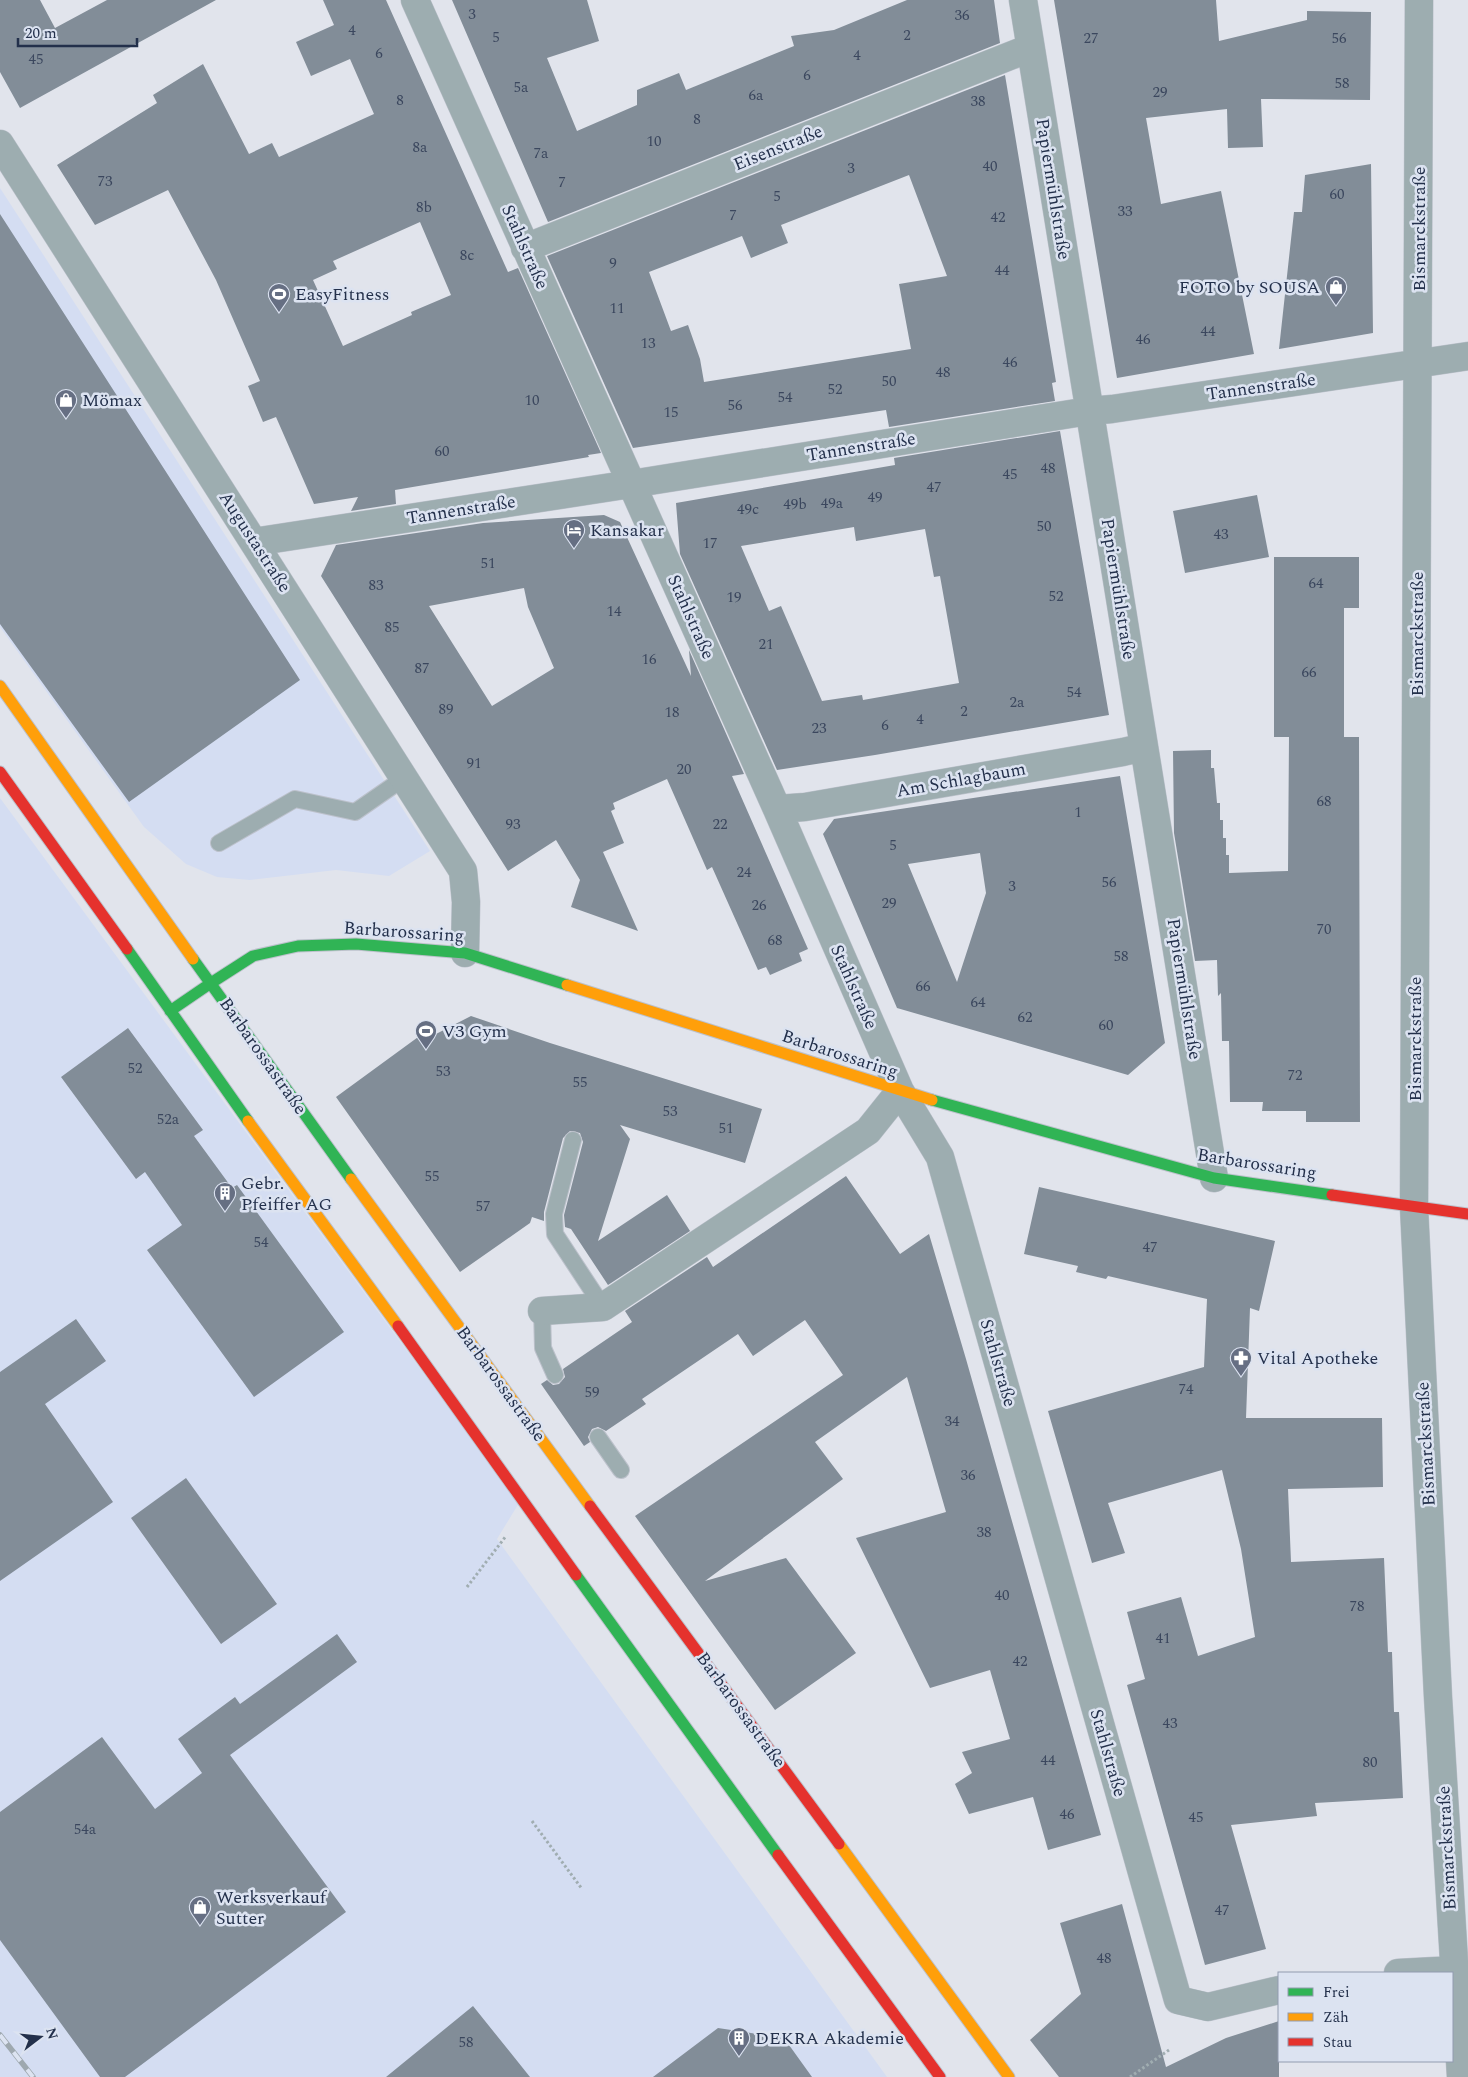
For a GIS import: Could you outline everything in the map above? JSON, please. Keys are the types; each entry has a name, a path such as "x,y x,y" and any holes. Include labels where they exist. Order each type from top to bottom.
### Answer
{"main road":[{"name":"Barbarossastraße","path":"0,686 292,1099 1009,2077"},
{"path":"0,772 170,1011 484,1443 676,1715 940,2077"},
{"name":"Barbarossaring","path":"170,1011 253,956 298,946 356,944 465,953 900,1091 1214,1178 1468,1214"}],"street":[{"name":"Stahlstraße","path":"415,0 777,809 900,1091 940,1157 1178,2000 1208,2007 1278,1990"},
{"name":"Papiermühlstraße","path":"1023,0 1214,1178"},
{"name":"Bismarckstraße","path":"1419,0 1419,364 1414,1207 1438,1697 1461,2077"},
{"name":"Eisenstraße","path":"525,248 1030,48"},
{"name":"Augustastraße","path":"0,144 464,871 466,902 465,953"},
{"name":"Tannenstraße","path":"254,542 631,484 1089,410 1112,409 1468,356"},
{"name":"Am Schlagbaum","path":"777,809 805,807 1144,747"},
{"path":"542,1311 603,1307 868,1131 900,1091"},
{"path":"1417,1972 1454,1970"}],"lane":[{"path":"219,843 295,799 355,812 404,778"},
{"path":"573,1140 554,1214 555,1234 603,1307"},
{"path":"542,1311 543,1348 555,1375"},
{"path":"598,1437 621,1470"}],"path":[{"path":"466,1587 507,1536"},
{"path":"532,1821 582,1889"},
{"path":"1130,2077 1169,2050"}],"shaded area":[{"name":"Mömax","path":"0,188 430,851 389,876 336,870 250,880 217,877 186,864 144,827 0,627"},
{"path":"0,798 519,1503 497,1539 887,2077 0,2077"}],"building":[{"path":"0,0 40,0 55,28 107,0 216,0 20,108 0,72"},
{"path":"323,0 386,0 508,272 518,268 601,453 588,455 589,457 395,490 396,504 351,511 358,497 314,504 276,417 263,422 248,386 260,381 216,280 168,190 95,225 57,165 157,103 153,95 203,64 249,154 272,143 279,157 374,114 350,59 311,76 296,42 334,25","holes":["420,222 451,295 411,312 412,315 343,346 313,280 337,269 333,261"]},
{"path":"452,0 587,0 599,41 547,58 577,131 637,105 637,90 679,73 686,90 794,46 791,36 834,30 907,0 994,0 1000,43 548,222"},
{"path":"1054,0 1216,0 1219,41 1307,20 1307,11 1371,12 1370,100 1261,99 1263,147 1228,148 1227,109 1146,118 1161,204 1221,191 1254,354 1117,378"},
{"path":"1005,75 1056,382 1052,383 1055,401 889,427 886,410 633,448 547,256","holes":["909,175 947,276 899,284 911,349 704,382 700,359 688,325 671,331 649,272 742,236 751,258 788,243 781,225"]},
{"path":"1371,164 1373,333 1279,349 1294,212 1302,212 1305,175"},
{"name":"Mömax","path":"0,214 300,680 129,802 0,624"},
{"path":"1060,431 1109,715 777,770 680,554 676,503 895,465 894,458","holes":["854,527 856,541 925,529 934,577 940,576 959,683 863,700 862,695 822,701 781,606 769,611 741,546"]},
{"path":"1257,495 1269,557 1185,573 1173,511"},
{"path":"604,515 620,522 691,676 689,650 744,774 732,776 808,949 799,953 802,961 770,975 766,967 758,970 712,867 707,870 667,779 613,803 615,809 611,811 624,843 603,852 638,931 571,907 580,880 556,840 508,871 321,576 336,545 483,523","holes":["524,588 528,607 554,668 492,706 429,606"]},
{"path":"1274,557 1359,557 1359,608 1344,608 1344,737 1359,737 1360,1122 1306,1122 1306,1111 1262,1111 1263,1102 1230,1102 1229,1041 1222,1041 1221,993 1218,996 1217,960 1195,961 1174,833 1173,751 1211,750 1211,768 1214,768 1217,803 1220,803 1220,820 1223,820 1223,838 1226,838 1226,855 1229,855 1229,873 1288,871 1289,737 1274,737"},
{"path":"1120,776 1165,1043 1128,1075 897,1008 823,834 834,819","holes":["980,853 986,893 957,982 908,864"]},
{"path":"471,1016 550,1043 762,1109 745,1163 620,1125 630,1139 598,1241 667,1195 690,1231 608,1285 571,1229 565,1227 564,1215 583,1142 580,1133 570,1131 563,1138 544,1212 544,1221 532,1217 530,1223 460,1272 336,1097 425,1032 436,1034"},
{"name":"Gebr. Pfeiffer AG","path":"128,1028 203,1130 194,1136 232,1188 237,1185 344,1332 254,1397 147,1250 182,1225 145,1172 136,1179 61,1077"},
{"path":"846,1176 900,1254 929,1234 1101,1835 1048,1850 1033,1797 969,1814 955,1784 972,1773 962,1752 1010,1739 990,1670 930,1688 856,1538 946,1512 907,1377 815,1442 843,1479 705,1581 786,1558 856,1653 775,1710 635,1516 843,1375 805,1320 753,1356 738,1334 642,1399 646,1404 606,1431 598,1427 592,1429 588,1437 590,1442 584,1446 541,1384 547,1380 553,1385 559,1384 565,1377 563,1369 632,1322 625,1311 707,1257 713,1267"},
{"path":"1039,1187 1275,1241 1259,1311 1250,1308 1246,1418 1382,1418 1383,1487 1288,1489 1291,1562 1384,1558 1388,1652 1392,1652 1394,1712 1399,1712 1403,1798 1315,1803 1317,1816 1231,1825 1266,1949 1205,1965 1127,1685 1145,1679 1127,1612 1181,1597 1198,1656 1255,1637 1241,1549 1222,1470 1108,1503 1125,1553 1092,1563 1048,1411 1204,1367 1207,1299 1108,1276 1106,1279 1076,1272 1078,1266 1024,1254"},
{"path":"76,1319 106,1361 45,1404 113,1502 0,1581 0,1372"},
{"path":"186,1478 277,1604 221,1644 131,1518"},
{"path":"337,1634 357,1662 230,1755 346,1912 125,2077 100,2077 0,1940 0,1812 102,1737 155,1809 202,1773 178,1739 235,1697 240,1704"},
{"path":"1122,1904 1166,2067 1226,2038 1278,2021 1279,2077 1059,2077 1030,2040 1081,1994 1060,1923"},
{"path":"473,2006 530,2077 386,2077"},
{"name":"DEKRA Akademie","path":"718,2028 784,2038 812,2077 653,2077"}],"railway":[{"path":"0,2035 33,2077"}],"traffic: fast":[{"path":"211,983 253,956 298,946 356,944 465,953 567,985"},
{"path":"127,949 248,1121"},
{"path":"193,959 351,1179"},
{"path":"170,1011 211,983"},
{"path":"932,1100 1214,1178 1332,1195"},
{"path":"576,1575 778,1855"}],"traffic: slow":[{"path":"0,686 193,959"},
{"path":"567,985 932,1100"},
{"path":"248,1121 398,1326"},
{"path":"351,1179 590,1506"},
{"path":"839,1844 1009,2077"}],"traffic: jam":[{"path":"0,772 127,949"},
{"path":"1332,1195 1468,1214"},
{"path":"398,1326 576,1575"},
{"path":"590,1506 839,1844"},
{"path":"778,1855 940,2077"}],"place":[{"name":"FOTO by SOUSA","path":"1336,306"},
{"name":"EasyFitness","path":"279,313"},
{"name":"Mömax","path":"66,419"},
{"name":"Kansakar","path":"574,549"},
{"name":"V3 Gym","path":"426,1050"},
{"name":"Gebr. Pfeiffer AG","path":"225,1212"},
{"name":"Vital Apotheke","path":"1241,1377"},
{"name":"Werksverkauf Sutter","path":"200,1926"},
{"name":"DEKRA Akademie","path":"739,2057"}]}
